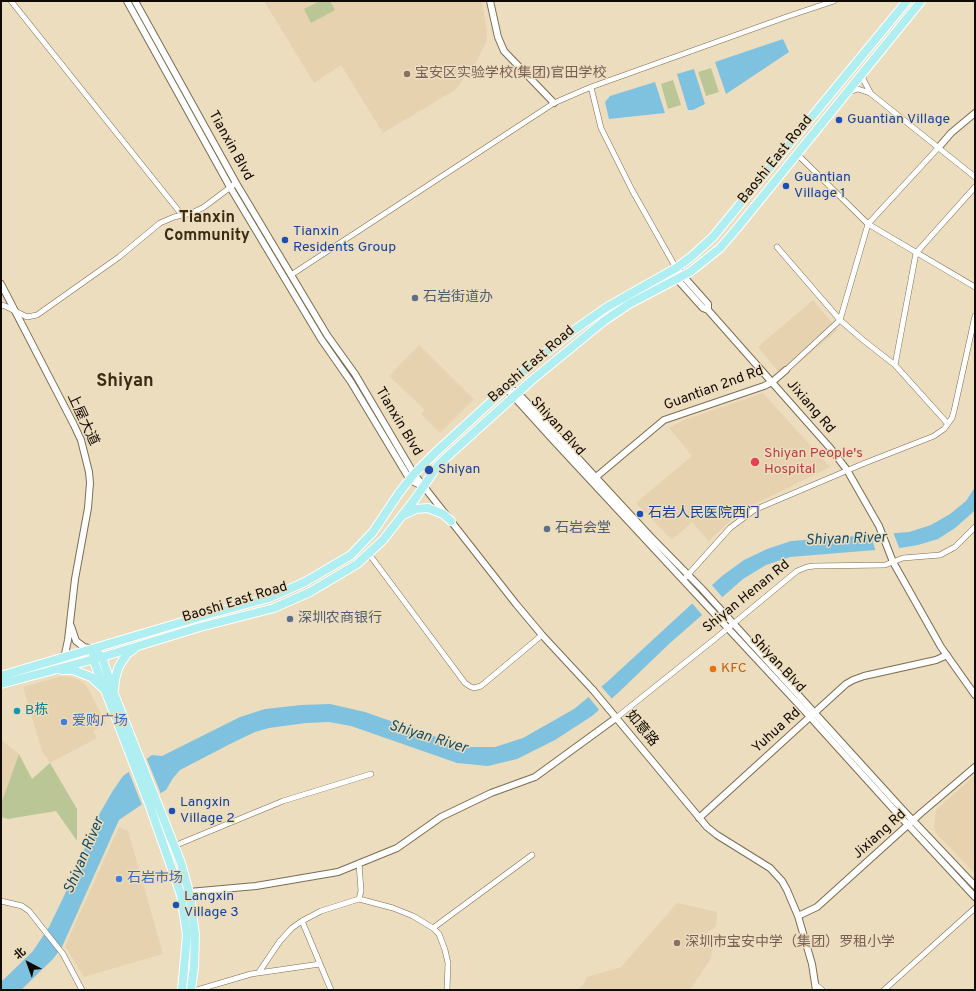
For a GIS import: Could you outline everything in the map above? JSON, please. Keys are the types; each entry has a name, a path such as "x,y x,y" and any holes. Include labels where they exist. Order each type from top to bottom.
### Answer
{"main road":[{"name":"Baoshi East Road","path":"1,676 206,615 270,598 300,585 351,554 376,528 412,477 436,452 546,353 591,318 624,296 676,268 704,246 721,228 907,1"},
{"name":"Baoshi East Road","path":"1,684 51,669 102,657 200,627 274,608 325,584 347,571 369,554 383,540 438,465 516,395 604,321 629,304 680,278 705,261 725,243 921,1"},
{"path":"401,516 416,509 428,508 443,514 451,521"},
{"path":"114,694 115,679 119,666 127,654 138,646"},
{"path":"94,649 102,657 134,755"},
{"path":"94,649 93,659 105,691 174,846 189,892 195,935 194,967 191,990"},
{"path":"51,669 80,672 91,677 105,691"},
{"path":"152,799 183,905 186,935 182,990"}],"street":[{"path":"11,1 182,216"},
{"name":"Tianxin Blvd","path":"127,1 230,187 321,339 351,382 412,477 424,486"},
{"name":"Tianxin Blvd","path":"135,1 236,182 327,335 355,374 412,477"},
{"path":"490,1 498,37 504,51 554,103"},
{"path":"291,275 554,103 591,87 834,1"},
{"path":"865,70 863,79 870,93"},
{"path":"591,87 601,128 632,190 676,268 680,278"},
{"path":"846,94 856,89 864,90 870,93 975,177"},
{"path":"786,370 840,320 868,224 951,133 975,113"},
{"path":"797,154 868,224 975,287"},
{"path":"1,305 27,317 37,315 119,257 160,223 174,217 192,213 204,207 236,182"},
{"path":"895,365 916,253 975,187"},
{"path":"777,247 840,320 895,365 948,424"},
{"name":"Jixiang Rd","path":"680,278 703,308 708,310 831,449 847,470 860,490 881,531 893,562 927,623 975,695"},
{"name":"上屋大道","path":"1,284 81,440 89,472 90,483 88,508 75,579 65,654 61,658"},
{"path":"683,580 730,528 745,515 847,470 939,433 948,424 954,411 975,316"},
{"name":"Guantian 2nd Rd","path":"596,477 664,420 757,389 772,382 786,370"},
{"name":"Shiyan Blvd","path":"506,388 516,395 596,477 702,589 908,825 975,897"},
{"name":"Shiyan Blvd","path":"516,395 559,447 696,594 975,886"},
{"name":"如意路","path":"424,486 542,635 593,690 699,818 712,831 761,862 776,874 787,890 798,916 812,964 816,987"},
{"name":"Shiyan Henan Rd","path":"616,718 733,624 792,574 802,568 814,566 882,565 903,558 933,557 947,553 975,527"},
{"path":"369,554 465,683 471,687 474,688 481,686 542,635"},
{"path":"70,625 76,641 84,647 94,649"},
{"name":"Yuhua Rd","path":"699,818 846,684 858,678 936,660 947,655"},
{"path":"189,892 256,886 338,872 397,848 441,817 491,793 535,777 616,718"},
{"name":"Jixiang Rd","path":"798,916 817,907 913,820 975,767"},
{"path":"174,846 283,802 371,774"},
{"path":"433,928 532,855"},
{"path":"359,899 361,891 360,863"},
{"path":"259,972 280,941 292,928 321,911 359,899 393,908 413,916 433,928 438,934 445,950 448,963 447,990"},
{"path":"1,901 22,906 40,923 62,954 82,990"},
{"path":"884,990 975,908"},
{"path":"302,921 331,990"},
{"path":"197,990 259,972 320,964"},
{"path":"816,987 822,990"}],"shaded area":[{"name":"宝安区实验学校(集团)官田学校","path":"264,1 482,1 487,32 486,42 477,61 455,90 383,133 341,65 314,83"},
{"path":"813,300 838,330 783,377 758,347"},
{"path":"419,345 474,399 440,433 421,414 425,410 389,376"},
{"name":"Shiyan People's Hospital","path":"763,393 830,467 751,506 734,517 709,541 692,522 672,540 636,503 692,456 669,428 684,420"},
{"name":"爱购广场","path":"62,676 76,678 87,686 106,724 93,731 97,738 50,763 42,751 23,687"},
{"path":"1,740 19,754 1,804"},
{"path":"975,775 975,874 936,833 934,827 936,810"},
{"name":"石岩市场","path":"119,827 128,831 163,954 84,977 65,946"},
{"name":"深圳市宝安中学（集团）罗租小学","path":"677,903 717,912 716,926 708,932 712,939 711,947 713,948 710,960 690,990 577,990 583,985 587,977 621,967"}],"green space":[{"path":"320,1 330,1 335,10 311,23 304,9"},
{"path":"711,68 719,92 706,96 698,72"},
{"path":"673,80 681,105 668,109 661,84"},
{"path":"19,754 32,779 50,763 77,809 77,841 56,811 8,819 1,817 1,804"}],"water":[{"path":"783,39 789,52 726,94 715,62"},
{"path":"694,69 705,104 693,110 688,110 677,74"},
{"path":"655,82 665,113 609,119 605,102 610,96"},
{"name":"Shiyan River","path":"975,487 975,510 955,528 938,539 918,545 900,548 790,557 766,565 743,579 669,644 592,716 555,740 517,759 488,766 457,763 351,726 329,722 306,723 269,728 255,732 230,744 180,770 166,790 119,820 62,947 53,959 21,990 1,990 1,982 33,951 49,927 100,813 112,792 123,776 152,755 162,756 240,717 265,709 301,705 330,704 365,712 445,740 471,747 495,747 523,738 574,709 607,682 722,576 744,560 767,549 791,541 909,532 931,525 950,514 966,501"}],"pier":[{"path":"893,532 900,550 876,552 870,533"},
{"path":"711,584 723,598 703,616 691,602"},
{"path":"600,685 613,700 600,711 587,695"},
{"path":"146,757 161,794 142,805 128,770"}],"place":[{"name":"宝安区实验学校(集团)官田学校","path":"407,74"},
{"name":"Guantian Village","path":"839,120"},
{"name":"Guantian Village 1","path":"786,186"},
{"name":"Tianxin Residents Group","path":"285,240"},
{"name":"石岩街道办","path":"415,298"},
{"name":"Shiyan People's Hospital","path":"755,462"},
{"name":"Shiyan","path":"429,470"},
{"name":"石岩人民医院西门","path":"640,514"},
{"name":"石岩会堂","path":"547,529"},
{"name":"深圳农商银行","path":"290,619"},
{"name":"KFC","path":"713,669"},
{"name":"B栋","path":"17,711"},
{"name":"爱购广场","path":"64,722"},
{"name":"Langxin Village 2","path":"172,811"},
{"name":"石岩市场","path":"119,879"},
{"name":"Langxin Village 3","path":"176,905"},
{"name":"深圳市宝安中学（集团）罗租小学","path":"677,943"}],"district":[{"name":"Tianxin Community","path":"207,228"},
{"name":"Shiyan","path":"125,382"}]}
